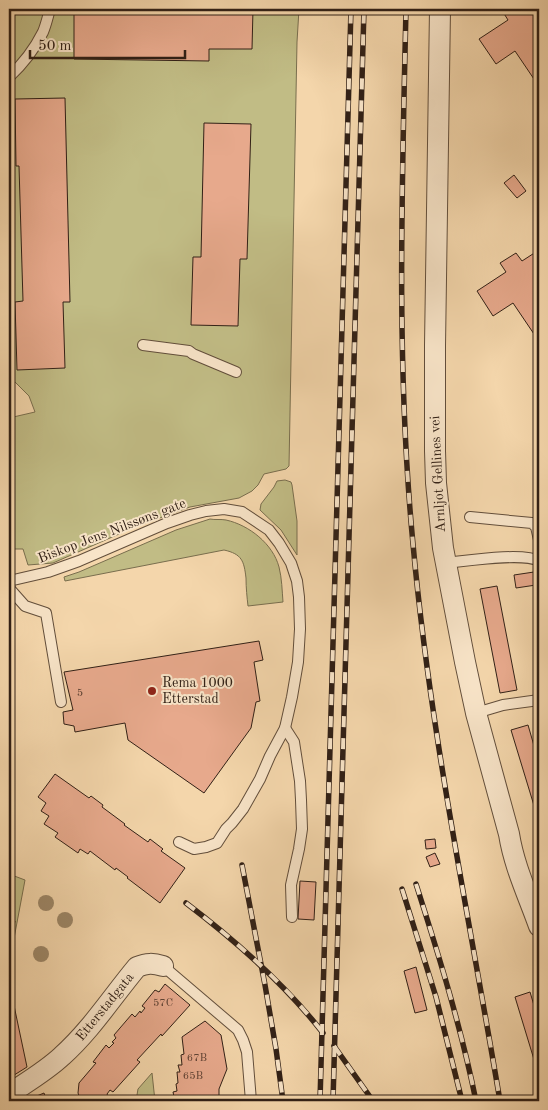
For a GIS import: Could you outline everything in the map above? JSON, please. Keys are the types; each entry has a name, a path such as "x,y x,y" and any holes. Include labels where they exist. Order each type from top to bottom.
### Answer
{"street":[{"name":"Arnljot Gellines vei","path":"440,9 434,428 436,483 446,563 476,713 509,834 511,849 539,926"},
{"name":"Etterstadgata","path":"9,1094 42,1072 86,1033 137,967 146,963 163,966"}],"lane":[{"path":"9,77 33,48 43,31 50,9"},
{"path":"143,346 189,351 236,372"},
{"name":"Biskop Jens Nilssøns gate","path":"9,581 48,572 79,561 167,523 206,511 224,509 242,512 269,530 274,537 290,563 297,581 299,597 298,662 285,728 247,801 217,843 194,849 179,842"},
{"path":"470,517 532,523 536,527 539,540"},
{"path":"446,563 492,558 523,558 539,561"},
{"path":"9,588 25,606 46,613 61,702"},
{"path":"476,713 503,705 539,700"},
{"path":"285,728 294,742 301,800 302,829 291,885 292,917"},
{"name":"Etterstadgata","path":"163,966 238,1030 248,1052 251,1101"}],"shaded area":[{"path":"9,9 299,9 289,466 286,469 264,474 252,491 239,498 190,507 135,527 53,563 28,565 23,549 9,549 9,418 35,412 29,396 9,376"},
{"path":"285,480 291,482 292,485 297,521 297,555 281,530 260,510 261,504 277,481"},
{"path":"210,519 226,520 243,526 266,543 279,567 283,602 248,606 243,563 238,556 224,550 65,581 64,577 176,530"},
{"path":"9,874 25,880 9,965"},
{"path":"152,1073 155,1101 136,1101 138,1089"}],"building":[{"path":"210,9 253,9 252,49 209,49 209,61 74,59 74,13 210,14"},
{"path":"508,9 539,9 538,85 515,51 496,64 479,39 508,20 503,12"},
{"path":"65,98 70,302 63,302 65,368 17,370 15,302 23,301 19,166 16,166 15,99"},
{"path":"204,123 251,124 247,259 240,259 238,326 191,325 193,257 201,257"},
{"path":"514,175 526,191 517,198 504,183"},
{"path":"539,250 539,335 536,337 513,303 493,316 477,291 506,272 500,263 516,253 522,261"},
{"path":"534,572 536,585 516,588 514,575"},
{"path":"497,586 517,690 500,693 480,589"},
{"path":"259,641 263,660 254,662 260,701 256,702 251,728 204,793 128,740 125,723 75,732 74,726 64,724 63,712 73,710 64,672"},
{"path":"528,725 539,763 539,822 511,730"},
{"path":"55,774 89,798 91,796 124,825 148,842 150,839 163,849 161,851 185,868 160,903 116,868 115,870 90,851 88,854 80,849 78,853 55,837 58,833 44,824 49,816 41,811 46,803 38,797"},
{"path":"435,839 436,848 426,849 425,840"},
{"path":"435,853 440,864 430,867 426,857"},
{"path":"300,881 316,882 314,920 298,919"},
{"path":"9,919 15,921 10,944 9,944"},
{"path":"416,967 427,1010 415,1013 404,971"},
{"path":"165,984 190,1005 137,1060 140,1062 113,1092 110,1090 107,1094 110,1101 81,1101 78,1093 79,1083 96,1063 93,1062 106,1045 109,1048 114,1043 112,1042 116,1038 114,1035 132,1014 135,1017 140,1011 141,1013 145,1008 142,1006 155,990 159,992"},
{"path":"530,992 539,1022 539,1076 515,997"},
{"path":"12,996 27,1067 11,1077 9,1071 9,997"},
{"path":"205,1021 221,1035 227,1069 219,1089 219,1101 175,1101 173,1092 177,1091 177,1072 180,1072 178,1065 182,1065 181,1055 184,1054 182,1037"},
{"path":"44,1093 47,1101 27,1100"}],"railway":[{"path":"320,1101 351,9"},
{"path":"333,1101 364,9"},
{"path":"406,9 402,210 402,344 404,410 413,544 429,684 451,824 500,1101"},
{"path":"242,865 265,985 283,1101"},
{"path":"416,884 456,1019 476,1101"},
{"path":"402,889 436,997 462,1101"},
{"path":"186,903 223,932 276,980 323,1033"},
{"path":"334,1046 373,1101"}],"place":[{"name":"Rema 1000 Etterstad","path":"152,691"}]}
